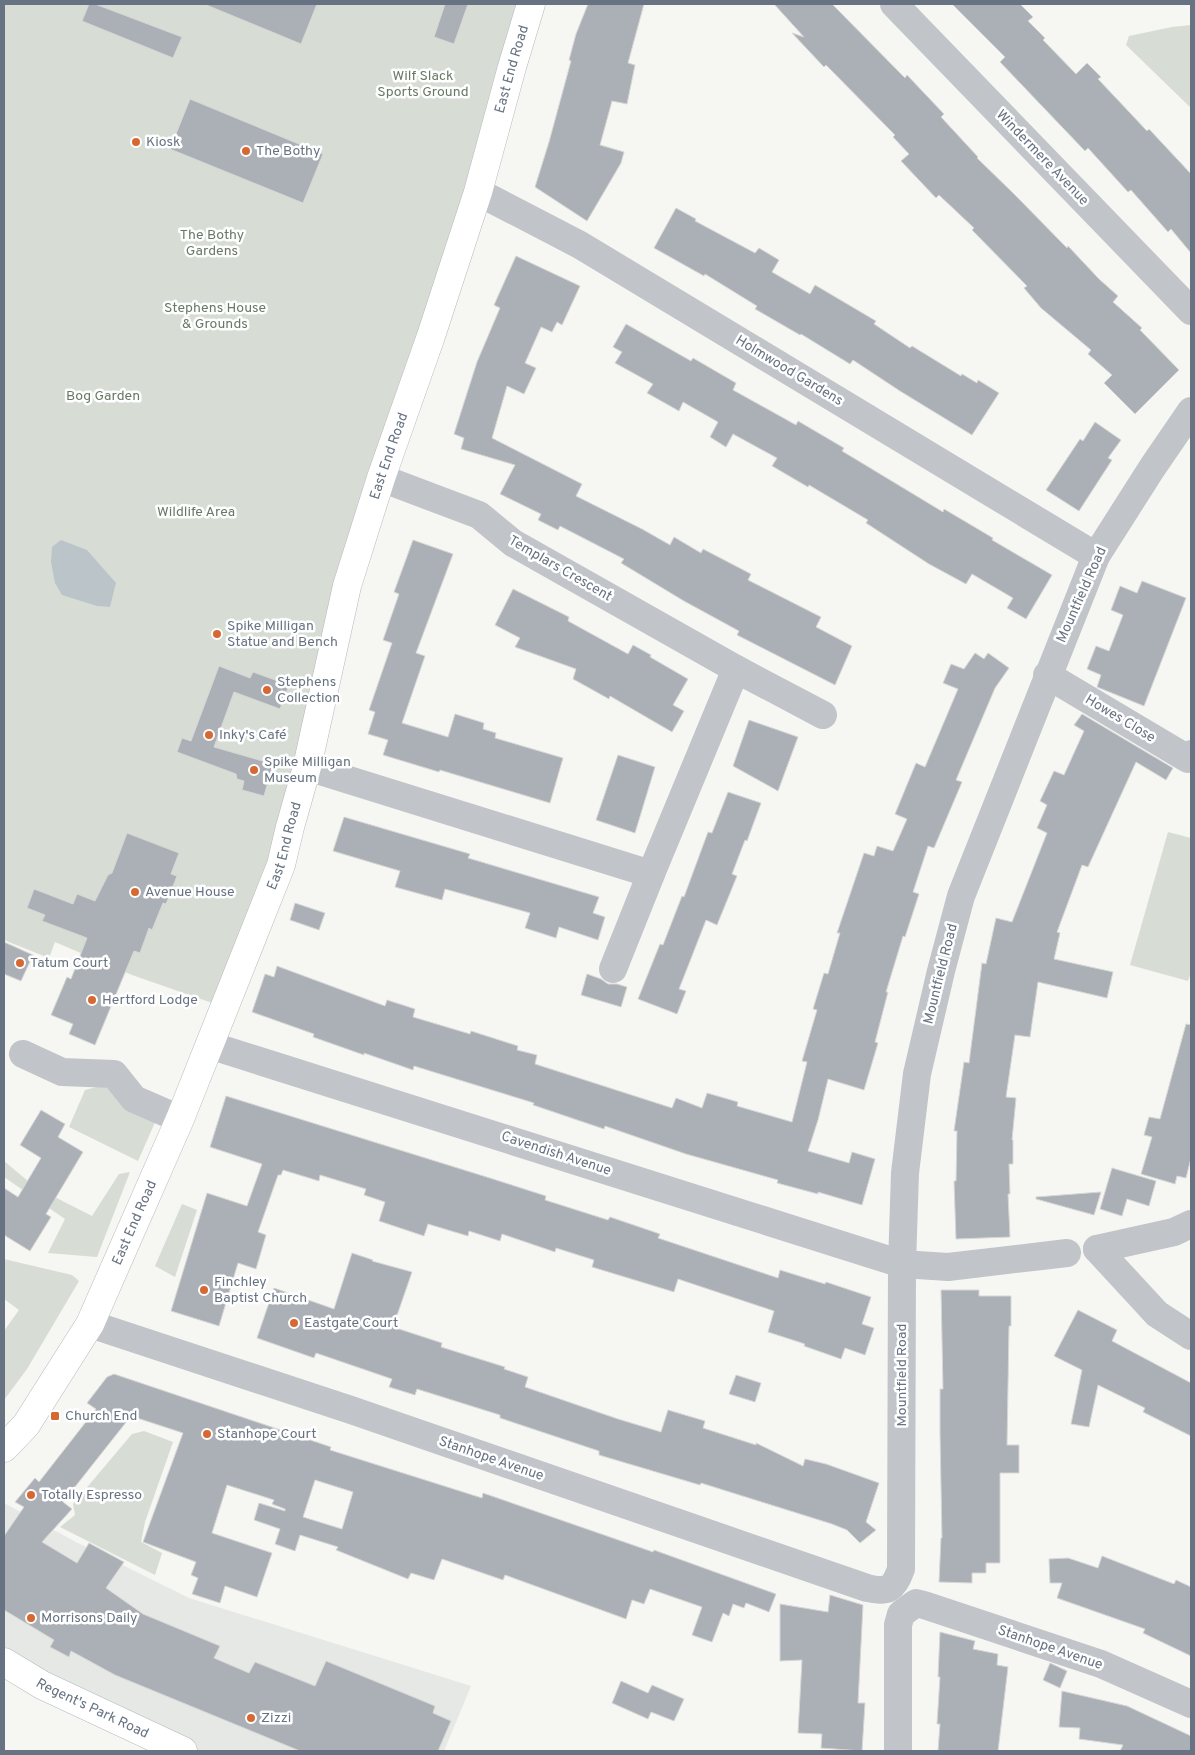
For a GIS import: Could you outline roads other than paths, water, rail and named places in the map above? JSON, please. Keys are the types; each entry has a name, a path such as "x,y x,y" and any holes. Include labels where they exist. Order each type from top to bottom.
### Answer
{"main road":[{"name":"East End Road","path":"4,1448 26,1425 90,1324 180,1119 281,865 307,767 347,586 381,478 431,336 478,192 531,4"},
{"name":"Regent's Park Road","path":"4,1662 42,1685 183,1751"}],"street":[{"name":"Windermere Avenue","path":"894,4 1191,311"},
{"name":"Holmwood Gardens","path":"478,192 588,250 1096,556"},
{"name":"Mountfield Road","path":"898,1751 898,1625 901,1614 898,1580 901,1569 902,1264 905,1173 916,1074 961,896 1047,675 1096,556 1191,411"},
{"name":"Templars Crescent","path":"381,478 479,515 513,543 736,670 823,715"},
{"path":"613,970 736,670"},
{"name":"Howes Close","path":"1047,675 1188,759 1191,754"},
{"path":"307,767 651,874"},
{"name":"Cavendish Avenue","path":"209,1044 902,1264 948,1266 1067,1252"},
{"path":"23,1054 62,1072 114,1074 134,1099 180,1119"},
{"path":"1191,1224 1174,1232 1097,1249 1157,1314 1191,1336"},
{"name":"Stanhope Avenue","path":"90,1324 351,1410 867,1588 1101,1664 1191,1704"}],"place":[{"name":"Kiosk","path":"136,142"},
{"name":"The Bothy","path":"246,151"},
{"name":"Spike Milligan Statue and Bench","path":"217,634"},
{"name":"Stephens Collection","path":"267,690"},
{"name":"Inky's Café","path":"209,735"},
{"name":"Spike Milligan Museum","path":"254,770"},
{"name":"Avenue House","path":"135,892"},
{"name":"Tatum Court","path":"20,963"},
{"name":"Hertford Lodge","path":"92,1000"},
{"name":"Finchley Baptist Church","path":"204,1290"},
{"name":"Eastgate Court","path":"294,1323"},
{"name":"Church End","path":"55,1416"},
{"name":"Stanhope Court","path":"207,1434"},
{"name":"Totally Espresso","path":"31,1495"},
{"name":"Morrisons Daily","path":"31,1618"},
{"name":"Zizzi","path":"251,1718"}],"park label":[{"name":"Wilf Slack Sports Ground","path":"423,84"},
{"name":"The Bothy Gardens","path":"212,244"},
{"name":"Stephens House & Grounds","path":"215,316"},
{"name":"Bog Garden","path":"103,396"},
{"name":"Wildlife Area","path":"196,512"}]}
